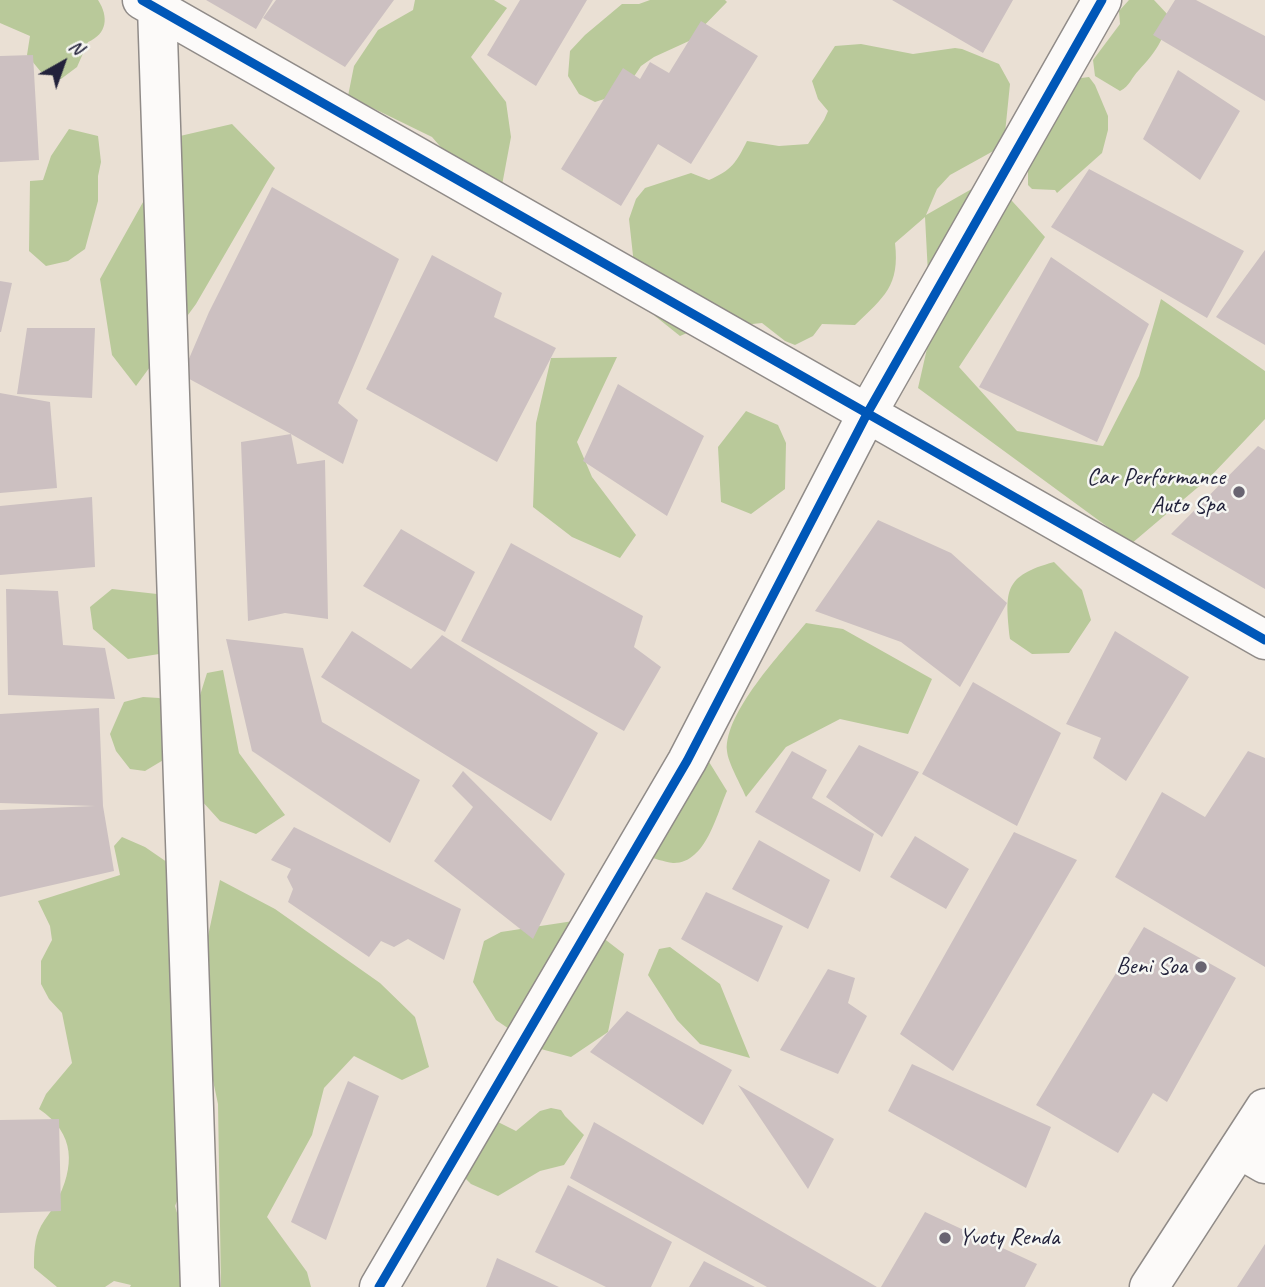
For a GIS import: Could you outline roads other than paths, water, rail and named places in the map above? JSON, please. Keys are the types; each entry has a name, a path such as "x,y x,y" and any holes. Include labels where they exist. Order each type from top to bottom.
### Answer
{"street":[{"path":"379,1287 687,761 868,412 1102,0"},
{"path":"150,4 1265,640"},
{"path":"150,4 200,1287"},
{"path":"1149,1287 1252,1157 1265,1108"}],"place":[{"name":"Car Performance Auto Spa","path":"1239,492"},
{"name":"Beni Soa","path":"1201,967"},
{"name":"Yvoty Renda","path":"945,1238"}]}
